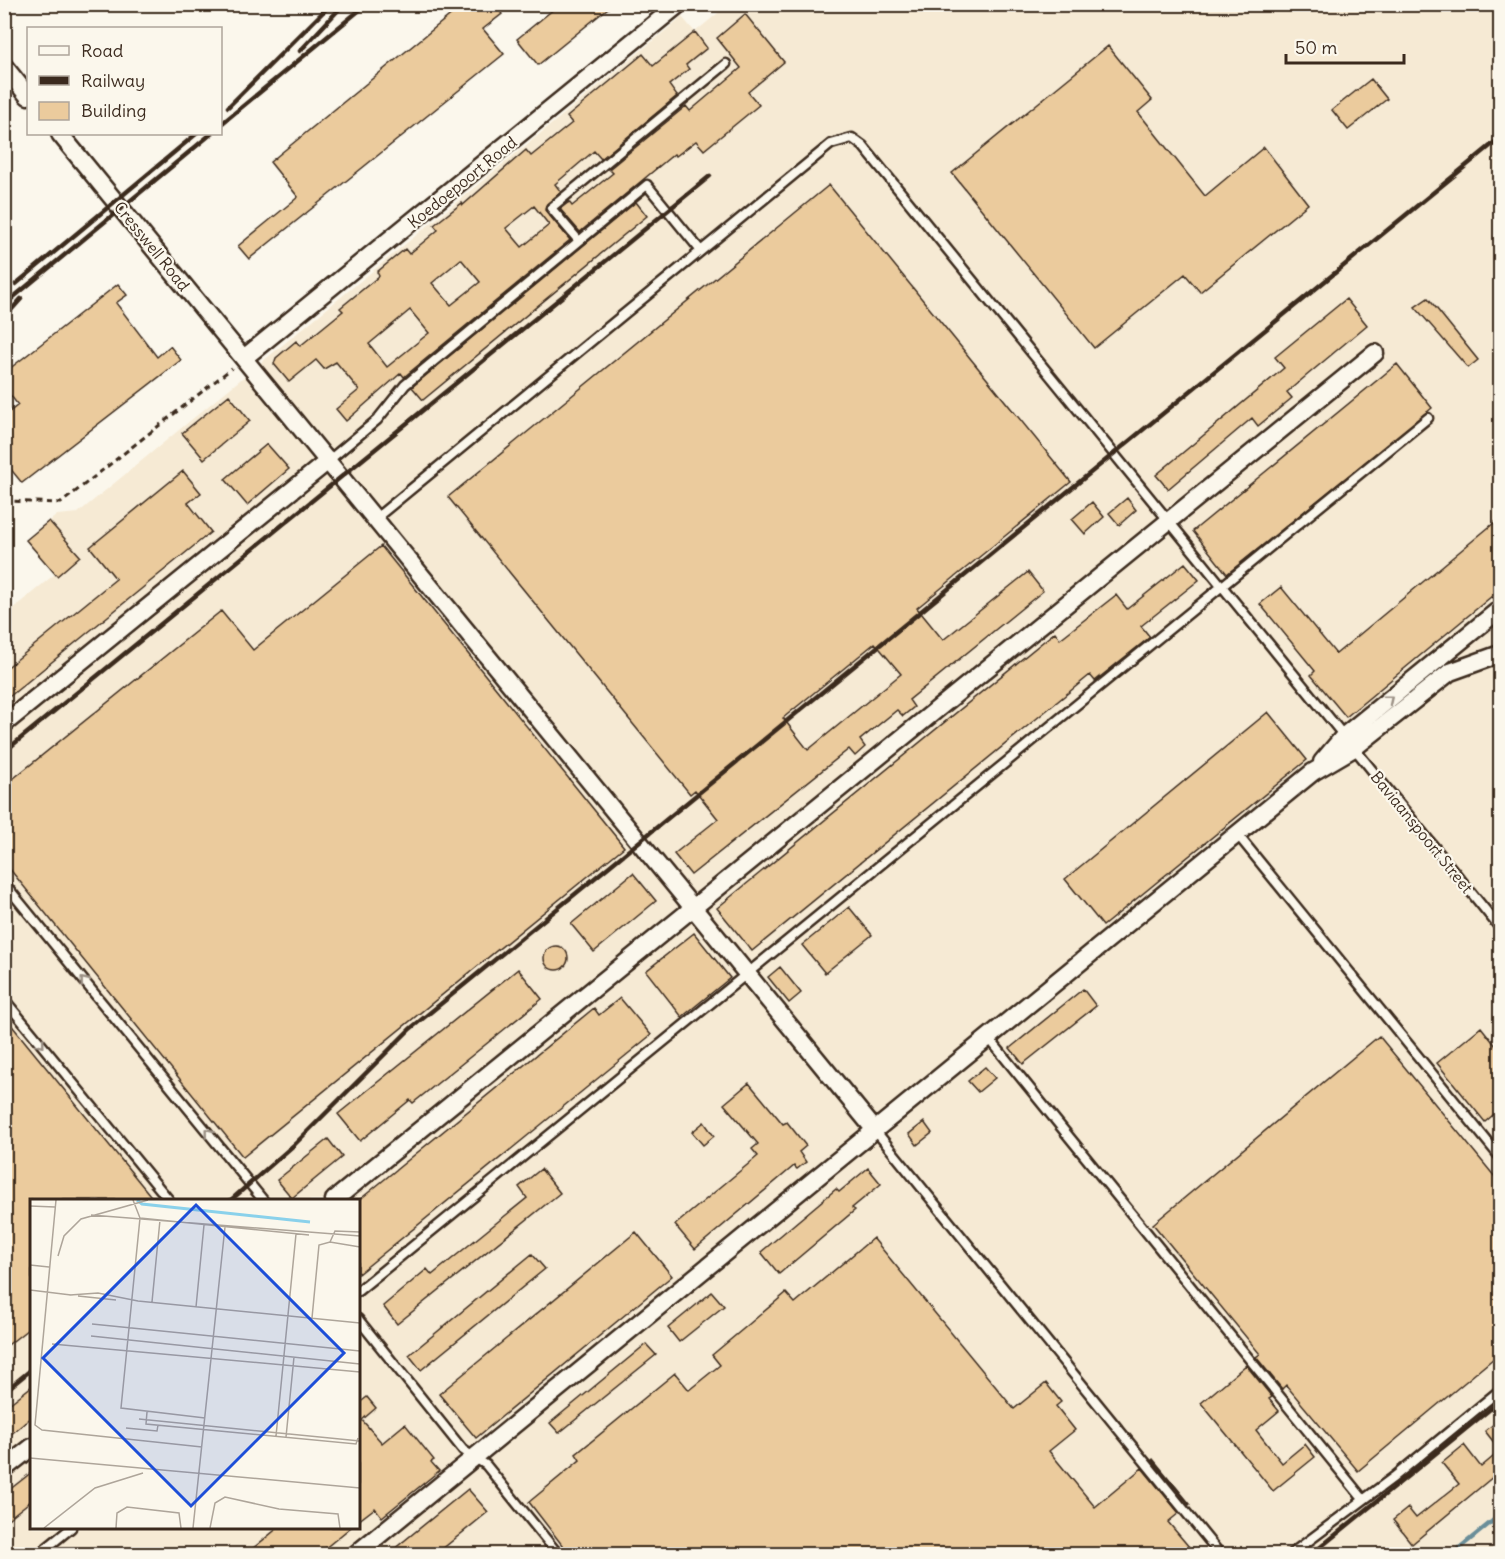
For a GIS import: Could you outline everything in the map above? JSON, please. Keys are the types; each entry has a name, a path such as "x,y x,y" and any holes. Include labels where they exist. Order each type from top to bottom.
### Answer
{"street":[{"name":"Koedoepoort Road","path":"244,358 679,4"},
{"path":"4,66 27,95"},
{"name":"Cresswell Road","path":"61,135 748,972 874,1129"},
{"path":"335,1199 1375,353"},
{"path":"4,724 328,461"},
{"path":"356,1554 473,1456 1313,772 1500,609"},
{"path":"1349,742 1450,672 1500,654"},
{"path":"4,1470 30,1449"}],"lane":[{"path":"579,242 551,208 726,64"},
{"name":"Baviaanspoort Street","path":"701,251 831,144 845,138 856,141 1500,928"},
{"path":"328,461 377,420 405,385 647,185 701,251 376,519"},
{"path":"360,1289 1428,418"},
{"path":"1237,834 1500,1157"},
{"path":"4,883 262,1199"},
{"path":"4,999 168,1199"},
{"path":"988,1037 1363,1499"},
{"path":"874,1129 1220,1554"},
{"path":"360,1321 464,1450 486,1465 558,1554"},
{"path":"1291,1554 1394,1478 1500,1390"},
{"path":"39,1554 69,1529"}],"path":[{"path":"4,501 61,503 244,358"}],"shaded area":[{"path":"729,4 1500,5 1500,1554 5,1554 5,615 55,574 26,540 57,515 78,513 682,17 695,32"}],"building":[{"path":"464,4 495,4 502,14 483,29 504,54 249,259 238,246 298,197 270,162"},
{"path":"560,4 613,4 538,65 517,39"},
{"path":"745,14 784,62 748,92 759,105 704,150 696,141 676,156 674,154 580,232 560,209 569,202 572,206 613,173 609,169 686,106 690,111 741,68 717,38"},
{"path":"695,32 707,48 686,65 689,69 669,85 677,96 601,159 594,151 555,184 561,192 547,204 545,210 570,240 404,377 401,373 346,421 336,409 359,390 336,362 324,369 316,360 289,382 274,364 276,358 296,341 300,346 343,311 340,308 379,276 377,272 405,249 409,254 438,230 434,225 462,203 463,205 526,150 531,156 572,123 567,117 643,54 653,66","holes":["534,206 549,225 522,247 506,228","461,259 480,282 451,305 432,283","410,310 429,333 387,367 369,344"]},
{"path":"1108,46 1152,100 1138,112 1205,196 1264,147 1308,204 1200,292 1185,274 1094,348 952,173"},
{"path":"1371,79 1387,99 1348,130 1332,110"},
{"path":"829,185 1071,482 917,608 943,640 1028,572 1043,591 909,700 914,707 903,716 897,710 860,740 865,747 855,756 849,749 691,875 674,854 718,819 695,790 690,794 448,497","holes":["875,643 901,674 808,750 783,718"]},
{"path":"636,202 647,216 423,400 412,387"},
{"path":"118,284 127,295 116,303 157,357 170,346 181,360 22,483 4,461 4,416 18,405 4,387 4,373"},
{"path":"1428,298 1478,360 1468,368 1415,307"},
{"path":"1346,299 1367,325 1287,392 1292,398 1258,426 1252,418 1168,489 1156,475 1284,368 1275,357"},
{"path":"1397,364 1432,408 1227,574 1193,531"},
{"path":"229,395 250,421 204,459 182,433"},
{"path":"267,444 289,469 247,505 225,479"},
{"path":"183,471 201,493 188,503 211,532 4,701 4,670 116,579 90,547"},
{"path":"1127,498 1136,510 1119,525 1109,513"},
{"path":"1092,502 1104,517 1085,534 1072,519"},
{"path":"1500,518 1500,599 1495,600 1492,596 1346,717 1311,675 1315,671 1260,604 1281,587 1336,654"},
{"path":"49,521 80,556 57,576 26,540"},
{"path":"381,546 624,847 243,1157 4,862 4,786 221,611 253,650"},
{"path":"1185,563 1199,580 1141,626 1150,637 1095,681 1090,675 752,951 717,908 1055,632 1060,639 1116,595 1127,609"},
{"path":"1268,712 1307,760 1103,926 1065,879"},
{"path":"633,873 656,901 594,952 571,924"},
{"path":"849,907 872,935 825,973 802,945"},
{"path":"694,933 730,978 682,1017 646,971"},
{"path":"556,946 564,950 568,958 564,966 556,970 548,966 544,958 548,950"},
{"path":"780,967 801,993 789,1003 768,977"},
{"path":"518,969 542,999 413,1103 410,1100 360,1141 338,1114"},
{"path":"1083,989 1096,1006 1023,1064 1010,1048"},
{"path":"620,998 651,1035 360,1272 360,1199 594,1008 599,1015"},
{"path":"4,1016 153,1199 30,1199 30,1328 4,1348"},
{"path":"1481,1027 1500,1051 1500,1109 1485,1122 1437,1063"},
{"path":"1379,1036 1500,1183 1500,1353 1358,1471 1286,1385 1282,1389 1256,1357 1260,1354 1153,1224"},
{"path":"985,1067 995,1078 978,1092 968,1081"},
{"path":"749,1083 783,1124 787,1122 806,1146 799,1152 806,1162 797,1169 794,1166 695,1249 675,1225 758,1156 752,1149 758,1144 724,1104"},
{"path":"704,1122 714,1136 703,1145 692,1132"},
{"path":"924,1122 932,1133 917,1145 909,1134"},
{"path":"328,1139 342,1157 292,1198 277,1180"},
{"path":"868,1168 881,1184 852,1208 855,1210 779,1274 761,1252 836,1189 839,1192"},
{"path":"541,1169 560,1193 397,1324 383,1306 427,1269 432,1275 527,1198 519,1187"},
{"path":"636,1232 672,1276 476,1438 439,1394"},
{"path":"873,1238 1014,1409 1046,1383 1061,1402 1056,1406 1075,1430 1049,1451 1095,1507 1142,1468 1179,1513 1168,1522 1195,1554 569,1554 529,1502 580,1460 576,1454 675,1373 689,1390 720,1365 712,1355 786,1293 795,1303"},
{"path":"532,1254 545,1269 421,1370 409,1355"},
{"path":"712,1292 724,1306 679,1342 668,1328"},
{"path":"646,1344 656,1355 559,1433 550,1423"},
{"path":"1246,1365 1272,1397 1269,1399 1279,1411 1256,1430 1282,1463 1305,1444 1315,1457 1273,1491 1201,1403"},
{"path":"30,1388 30,1419 4,1440 4,1408"},
{"path":"367,1397 376,1408 362,1420 382,1443 405,1424 434,1460 431,1462 439,1471 382,1517 375,1508 360,1519 360,1402"},
{"path":"1500,1419 1500,1450 1485,1431"},
{"path":"1464,1445 1481,1467 1500,1451 1500,1471 1412,1544 1393,1520 1408,1508 1416,1518 1459,1484 1442,1463"},
{"path":"1152,1460 1190,1504 1189,1505"},
{"path":"30,1474 30,1502 4,1522 4,1494"},
{"path":"468,1489 488,1512 436,1554 388,1554"},
{"path":"277,1529 349,1529 318,1554 246,1554"}],"waterway":[{"path":"1452,1554 1500,1515"}],"railway":[{"path":"228,107 331,4"},
{"path":"300,51 344,4"},
{"path":"222,123 367,4"},
{"path":"16,284 195,135"},
{"path":"4,305 210,135"},
{"path":"232,1199 295,1144 410,1029 1500,138"},
{"path":"4,752 710,176"},
{"path":"4,318 21,299"},
{"path":"4,1392 30,1371"},
{"path":"1312,1554 1500,1401"}]}
